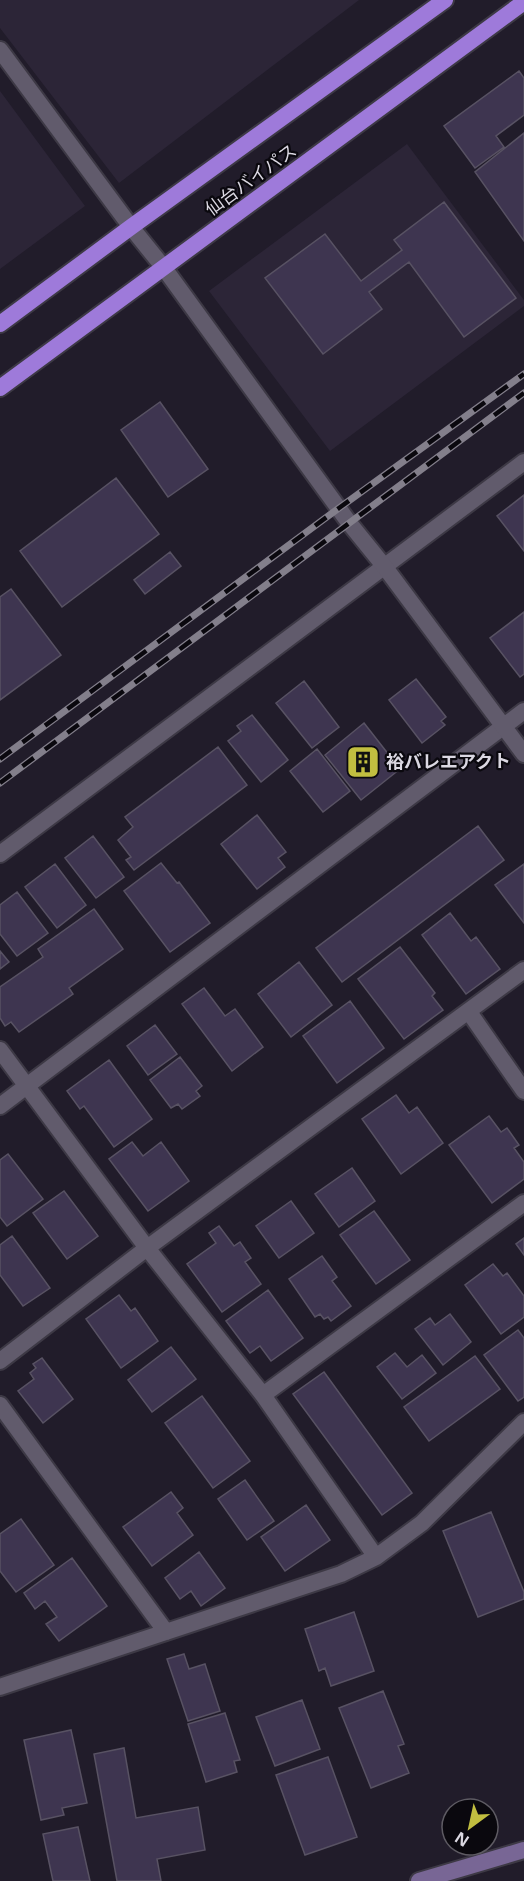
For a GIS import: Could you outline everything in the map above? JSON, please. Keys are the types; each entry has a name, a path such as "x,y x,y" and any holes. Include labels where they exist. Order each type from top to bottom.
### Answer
{"highway":[{"name":"仙台バイパス","path":"0,324 445,0"},
{"name":"仙台バイパス","path":"0,388 524,2"}],"main road":[{"path":"419,1881 524,1850"}],"street":[{"path":"0,50 164,268 350,524 524,754"},
{"path":"0,854 524,462"},
{"path":"0,1106 524,711"},
{"path":"0,1361 147,1248 524,970"},
{"path":"469,1012 524,1090"},
{"path":"0,1050 147,1248 263,1395 376,1557"},
{"path":"263,1395 524,1203"},
{"path":"0,1405 166,1632"},
{"path":"0,1687 341,1574 376,1557 422,1523 524,1422"}],"shaded area":[{"path":"0,0 359,0 119,183 0,28"},
{"path":"0,91 85,206 0,269"},
{"path":"407,144 524,300 524,306 330,451 209,291"}],"building":[{"path":"519,71 524,78 524,115 496,136 504,147 475,168 444,126"},
{"path":"524,133 524,241 475,172"},
{"path":"444,202 516,298 464,337 409,262 369,292 382,309 323,354 265,278 325,234 361,281 402,250 394,240"},
{"path":"160,402 208,469 168,497 121,430"},
{"path":"116,478 159,534 62,607 20,551"},
{"path":"524,495 524,551 497,516"},
{"path":"170,552 181,566 145,594 134,580"},
{"path":"11,589 61,655 0,700 0,597"},
{"path":"524,612 524,674 520,677 490,638"},
{"path":"416,679 446,717 441,721 445,725 422,743 389,700"},
{"path":"304,681 339,727 312,748 276,703"},
{"path":"252,715 288,760 261,782 228,741 241,731 237,726"},
{"name":"裕バレエアクト","path":"364,723 400,769 361,800 325,755"},
{"path":"218,747 247,785 134,870 126,860 131,857 118,840 133,827 125,817"},
{"path":"317,749 350,791 323,812 290,771"},
{"path":"257,815 286,852 278,858 285,867 257,889 221,844"},
{"path":"478,826 504,860 342,982 316,948"},
{"path":"93,836 124,877 96,898 65,858"},
{"path":"161,863 177,883 179,882 210,923 170,952 124,891"},
{"path":"55,864 86,905 57,928 25,887"},
{"path":"524,864 524,923 495,885"},
{"path":"17,892 48,933 17,956 0,934 0,905"},
{"path":"94,909 123,949 69,988 73,994 19,1032 11,1022 5,1026 0,1018 0,987 43,957 38,949"},
{"path":"450,913 471,941 476,937 500,969 466,994 422,935"},
{"path":"400,947 435,993 432,996 443,1010 404,1039 358,979"},
{"path":"0,951 9,962 0,969"},
{"path":"299,962 332,1005 291,1037 258,994"},
{"path":"204,988 225,1016 235,1009 263,1047 232,1071 182,1004"},
{"path":"350,1001 384,1048 337,1083 303,1036"},
{"path":"155,1025 177,1054 148,1075 127,1046"},
{"path":"180,1057 202,1086 196,1091 200,1096 182,1109 178,1104 171,1108 150,1080"},
{"path":"109,1060 152,1119 114,1147 84,1106 80,1109 67,1091"},
{"path":"396,1095 409,1113 417,1107 443,1143 401,1174 362,1119"},
{"path":"489,1116 501,1132 507,1128 519,1145 514,1148 524,1162 524,1179 492,1203 449,1145"},
{"path":"132,1142 143,1156 161,1142 189,1181 148,1211 109,1159"},
{"path":"8,1154 43,1199 7,1226 0,1217 0,1160"},
{"path":"352,1168 375,1201 339,1227 315,1194"},
{"path":"64,1191 98,1236 67,1259 33,1213"},
{"path":"291,1201 314,1233 279,1258 256,1226"},
{"path":"374,1211 410,1260 376,1284 340,1235"},
{"path":"219,1226 234,1246 240,1242 251,1258 245,1262 261,1284 222,1312 187,1264 216,1243 209,1233"},
{"path":"12,1236 50,1288 23,1306 0,1275 0,1245"},
{"path":"524,1238 524,1255 516,1244"},
{"path":"322,1256 337,1277 332,1281 351,1306 331,1321 328,1317 324,1319 320,1314 315,1317 289,1279"},
{"path":"493,1264 503,1276 507,1273 524,1296 524,1317 501,1334 465,1285"},
{"path":"268,1290 303,1338 271,1361 260,1346 250,1353 226,1321"},
{"path":"119,1295 131,1311 135,1308 158,1341 121,1368 86,1319"},
{"path":"450,1314 471,1342 443,1365 415,1329 430,1318 435,1325"},
{"path":"518,1330 524,1338 524,1397 518,1401 484,1355"},
{"path":"171,1347 196,1379 152,1412 128,1380"},
{"path":"395,1353 407,1367 422,1355 436,1373 402,1399 377,1367"},
{"path":"475,1356 500,1389 429,1441 404,1407"},
{"path":"42,1358 73,1399 43,1423 18,1391 34,1379 30,1373 36,1368 33,1364"},
{"path":"324,1372 412,1493 382,1515 293,1394"},
{"path":"202,1396 250,1461 213,1488 165,1423"},
{"path":"245,1480 274,1521 247,1540 218,1499"},
{"path":"171,1492 183,1508 177,1513 193,1535 152,1566 123,1527"},
{"path":"306,1505 330,1540 285,1571 261,1537"},
{"path":"491,1512 524,1592 524,1599 478,1617 443,1531"},
{"path":"21,1519 54,1565 16,1592 0,1571 0,1534"},
{"path":"199,1552 225,1588 201,1606 191,1591 180,1599 165,1578"},
{"path":"72,1558 107,1606 59,1641 46,1624 57,1617 45,1601 35,1609 24,1593"},
{"path":"354,1612 374,1671 331,1686 325,1668 319,1671 305,1629"},
{"path":"184,1654 189,1669 205,1664 220,1711 188,1721 167,1659"},
{"path":"383,1691 404,1744 398,1746 409,1773 371,1788 339,1708"},
{"path":"302,1700 320,1749 275,1766 256,1717"},
{"path":"225,1713 240,1760 234,1761 237,1772 206,1782 188,1724"},
{"path":"71,1730 87,1803 62,1808 64,1815 41,1820 24,1740"},
{"path":"124,1748 136,1818 198,1807 205,1850 157,1859 161,1881 117,1881 94,1754"},
{"path":"328,1757 357,1837 305,1855 276,1775"},
{"path":"78,1827 90,1881 53,1881 43,1834"}],"railway":[{"path":"0,759 524,374"},
{"path":"0,783 524,393"}],"place":[{"name":"裕バレエアクト","path":"363,762"}]}
